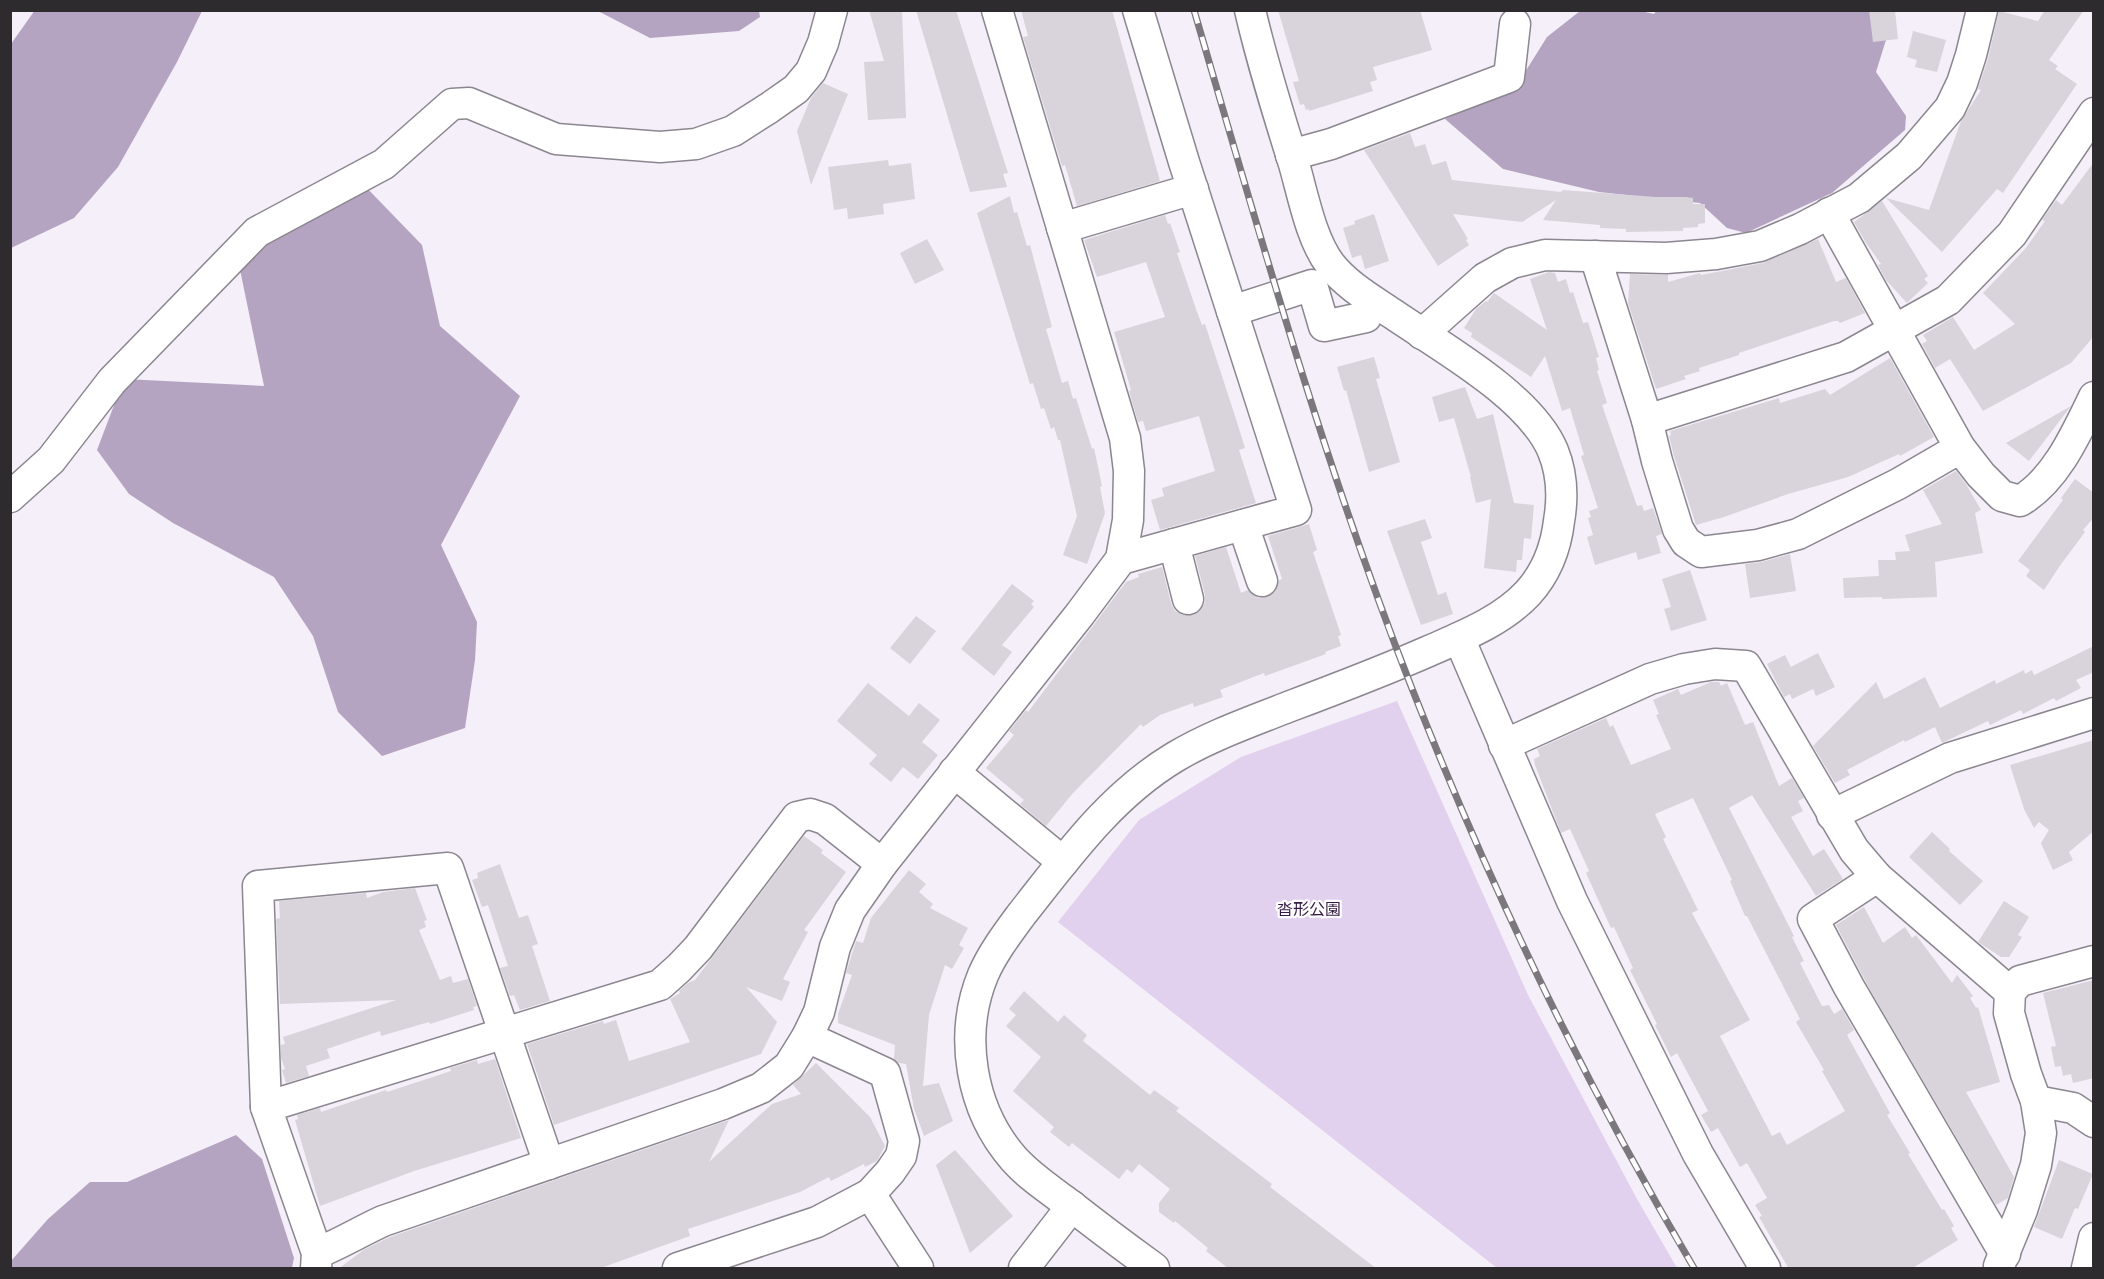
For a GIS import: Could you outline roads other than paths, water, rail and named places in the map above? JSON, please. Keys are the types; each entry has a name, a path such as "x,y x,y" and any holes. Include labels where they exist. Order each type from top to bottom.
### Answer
{"street":[{"path":"10,497 51,460 112,381 257,232 384,164 452,104 469,103 556,139 660,147 696,144 733,131 796,89 811,71 823,43 832,10"},
{"path":"549,1164 448,868 258,885 266,1107 317,1261 353,1235 383,1221 549,1164 723,1104 761,1088 789,1066 807,1038 819,1012 835,947 850,910 882,864 1121,559 1128,519 1129,471 1125,438 997,10"},
{"path":"1121,559 1296,510 1138,10"},
{"path":"1154,1269 1016,1161 998,1137 984,1112 976,1087 971,1059 973,1007 983,976 1012,927 1063,862 1094,824 1146,775 1176,756 1243,724 1393,667 1459,638 1505,612 1525,596 1540,577 1553,552 1562,502 1560,475 1552,449 1529,415 1495,384 1374,302 1330,264 1307,211 1258,46 1250,10"},
{"path":"1422,334 1485,278 1512,263 1545,255 1666,258 1716,254 1760,246 1800,229 1859,198 1909,156 1950,108 1971,56 1982,10"},
{"path":"1291,154 1331,144 1509,77 1515,24"},
{"path":"1647,420 1846,357 1948,300 2012,234 2094,113"},
{"path":"1062,228 1193,189"},
{"path":"1829,213 1960,448 2002,496 2020,501 2046,479 2077,432 2094,397"},
{"path":"1595,256 1647,420 1678,529 1686,542 1701,552 1758,545 1798,534 1898,484 1960,448"},
{"path":"1232,311 1312,285 1324,326 1366,317 1374,302"},
{"path":"1243,525 1262,581"},
{"path":"1174,544 1188,599"},
{"path":"1459,638 1572,901 1698,1154 1765,1269"},
{"path":"1504,745 1650,679 1684,669 1715,664 1746,666 1854,850 1877,877 2010,992"},
{"path":"1832,815 1950,759 2094,713"},
{"path":"954,772 1063,862"},
{"path":"266,1107 660,985 698,948 797,817 810,814 825,819 882,864"},
{"path":"1877,877 1813,919 2001,1261"},
{"path":"2001,1261 2022,1210 2036,1165 2041,1133 2036,1101 2009,1013 2010,992 2020,981 2094,961"},
{"path":"678,1269 817,1222 870,1194 890,1172 901,1155 904,1141 885,1073 807,1038"},
{"path":"2036,1101 2073,1108 2094,1122"},
{"path":"870,1194 918,1269"},
{"path":"1024,1269 1072,1206"},
{"path":"2087,1269 2094,1238"}],"railway":[{"path":"1194,10 1295,351 1350,520 1411,686 1473,836 1541,983 1614,1127 1694,1268"}],"park label":[{"name":"沓形公園","path":"1309,909"}]}
